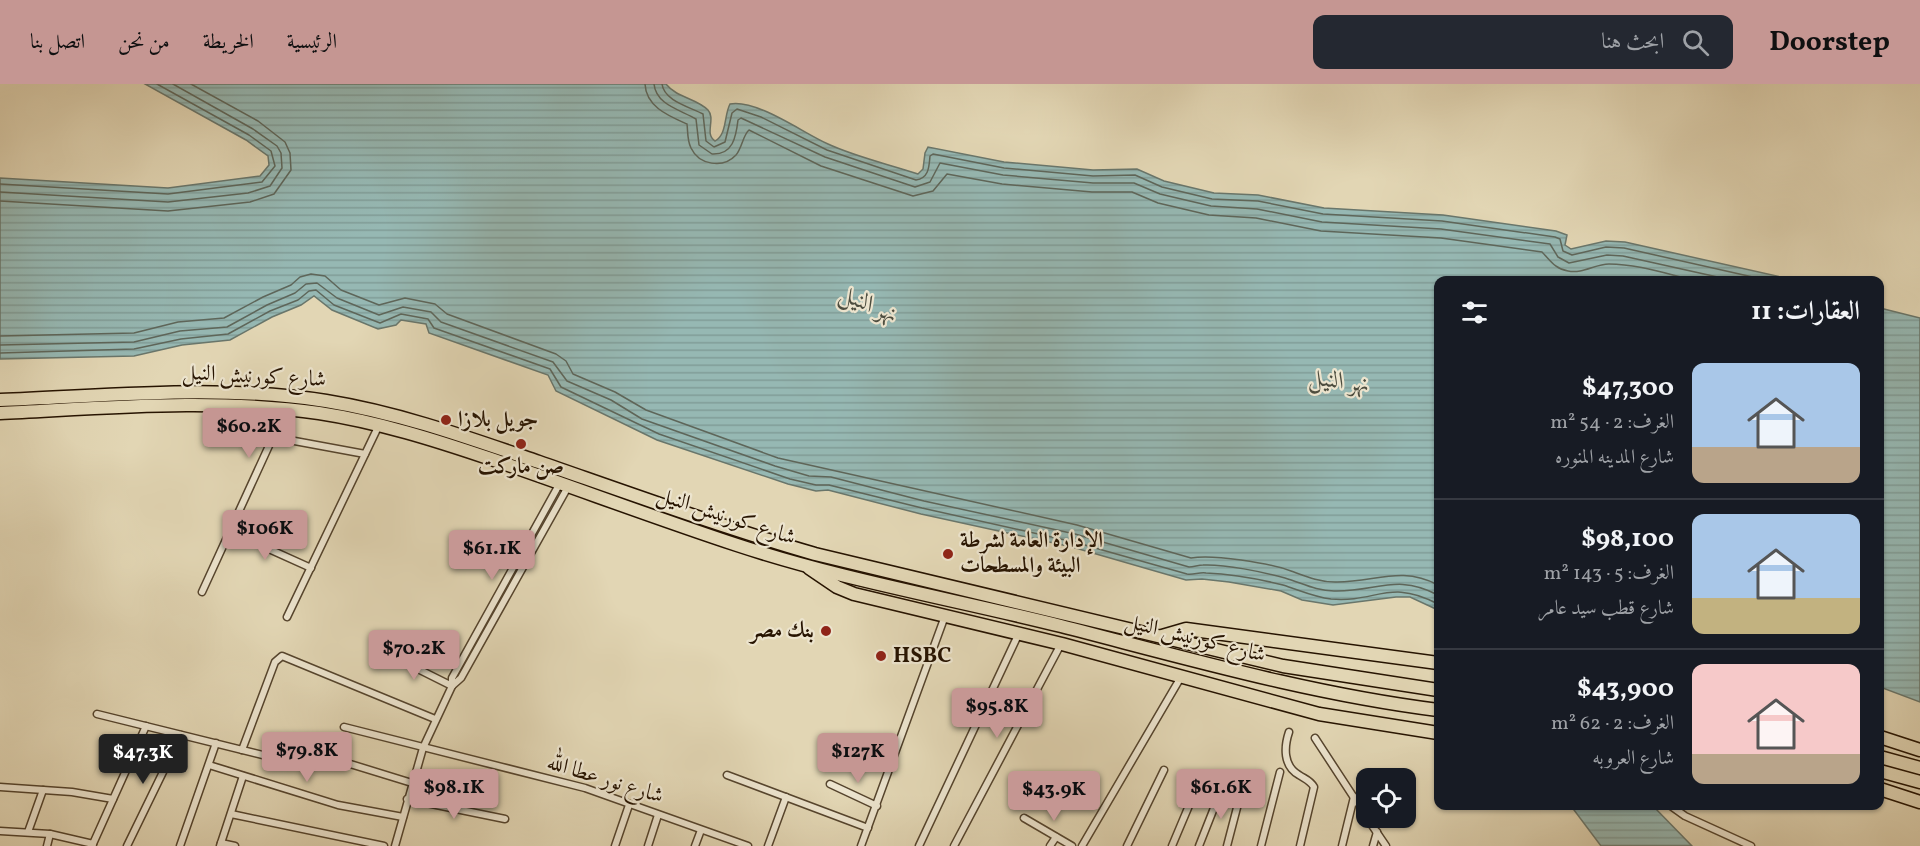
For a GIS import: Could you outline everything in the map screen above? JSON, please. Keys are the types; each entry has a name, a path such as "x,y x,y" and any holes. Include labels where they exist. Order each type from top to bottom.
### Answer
{"highway":[{"name":"شارع كورنيش النيل","path":"0,400 234,392 279,395 368,409 455,433 741,532 815,554 1208,646 1283,666 1434,689"},
{"name":"شارع كورنيش النيل","path":"0,413 234,405 322,414 380,425 565,484 806,566 1061,626 1273,681 1434,709"},
{"path":"806,566 837,587 854,594 1036,637 1319,714 1434,732"},
{"path":"1036,637 1061,626"},
{"path":"1161,636 1186,629 1434,662"},
{"path":"1884,738 1920,750"},
{"path":"1884,758 1920,768"},
{"path":"1884,772 1920,782"},
{"path":"1884,790 1920,802"}],"street":[{"path":"287,617 380,425"},
{"path":"202,592 273,437 365,454"},
{"path":"395,846 423,748 452,686 454,675 565,484"},
{"path":"229,531 311,568"},
{"path":"861,846 945,615"},
{"path":"919,846 1019,633"},
{"path":"954,846 1062,644"},
{"path":"388,654 452,686"},
{"path":"242,750 275,662 282,656 435,719"},
{"path":"1082,846 1182,676"},
{"path":"97,714 303,765"},
{"path":"0,831 50,834 92,845 146,726"},
{"name":"شارع نور عطا الله","path":"344,727 567,783 748,846"},
{"path":"1289,732 1284,750 1286,756 1295,772 1312,783 1314,791 1300,846"},
{"path":"128,846 181,735"},
{"path":"1315,738 1356,800"},
{"path":"180,846 216,743"},
{"path":"321,755 412,783"},
{"path":"208,765 338,805 403,817"},
{"path":"1127,846 1164,770"},
{"path":"1261,846 1280,772"},
{"path":"727,775 868,828"},
{"path":"235,846 221,845 243,776"},
{"path":"830,784 877,806"},
{"path":"0,787 72,792 112,800"},
{"path":"1172,846 1196,789"},
{"path":"28,832 43,790"},
{"path":"768,846 786,797"},
{"path":"1342,846 1354,797"},
{"path":"407,799 505,819"},
{"path":"1227,846 1239,800"},
{"path":"615,846 629,805"},
{"path":"1199,846 1214,808"},
{"path":"1677,810 1751,846"},
{"path":"231,814 384,846"},
{"path":"648,846 658,814"},
{"path":"1024,818 1072,846"},
{"path":"1374,828 1386,846"},
{"path":"695,846 701,830"},
{"path":"1373,846 1377,832"},
{"path":"47,846 50,834"},
{"path":"1050,846 1056,837"}],"water":[{"name":"نهر النيل","path":"145,84 666,84 670,89 708,110 711,118 710,134 715,141 722,134 730,104 741,104 780,118 839,149 918,174 923,169 928,147 1004,162 1093,170 1137,169 1164,181 1214,193 1258,195 1324,208 1443,215 1556,231 1567,235 1565,245 1571,249 1606,241 1625,242 1776,276 1434,276 1434,608 1410,597 1333,605 1302,600 1281,591 1229,582 1186,580 1072,547 921,514 828,490 816,491 788,484 657,440 556,391 548,375 429,333 426,324 401,320 396,325 378,329 332,310 314,296 301,305 272,317 230,340 182,345 134,356 0,359 0,178 168,188 260,176 269,165 268,156 246,140"},
{"path":"1884,309 1920,318 1920,702 1884,688"},
{"path":"1574,810 1657,810 1692,846 1601,846"}],"place":[{"name":"جويل بلازا","path":"446,420"},
{"name":"صن ماركت","path":"521,444"},
{"name":"الإدارة العامة لشرطة البيئة والمسطحات","path":"948,554"},
{"name":"بنك مصر","path":"826,631"},
{"name":"HSBC","path":"881,656"}]}
